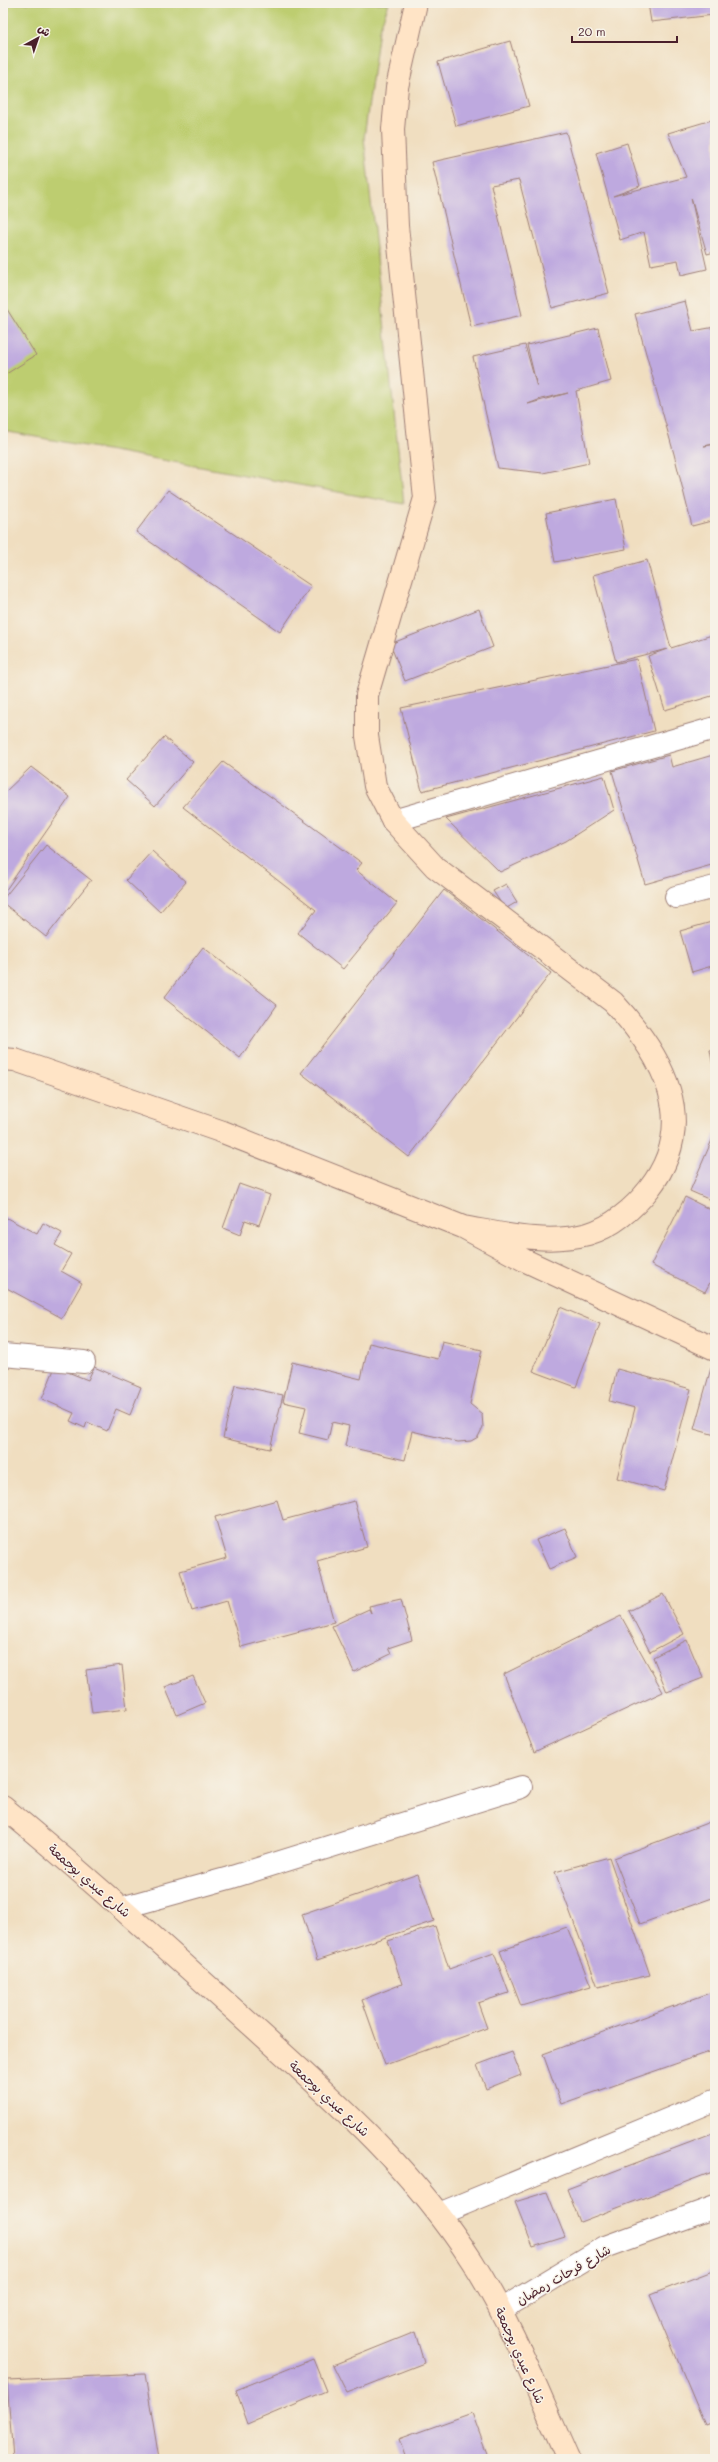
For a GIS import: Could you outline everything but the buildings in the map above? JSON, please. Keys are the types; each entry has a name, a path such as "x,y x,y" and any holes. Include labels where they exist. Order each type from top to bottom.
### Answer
{"main road":[{"path":"416,3 397,86 393,129 397,226 425,498 367,695 367,736 375,786 393,821 435,866 614,1002 644,1040 660,1066 672,1098 675,1122 666,1163 658,1178 642,1197 625,1213 609,1224 589,1234 559,1238 525,1238 463,1227"},
{"path":"3,1059 15,1060 223,1132 463,1227 524,1260 715,1350"},
{"name":"شارع عبدي بوجمعة","path":"3,1807 121,1908 346,2111 395,2160 439,2214 502,2309 568,2459"}],"street":[{"path":"393,821 715,728"},
{"path":"676,897 715,887"},
{"path":"3,1355 84,1362"},
{"path":"121,1908 229,1878 521,1787"},
{"path":"439,2214 715,2100"},
{"name":"شارع فرحات رمضان","path":"502,2309 605,2247 715,2207"}],"green space":[{"path":"3,3 389,3 379,30 364,138 404,504 3,431"}]}
